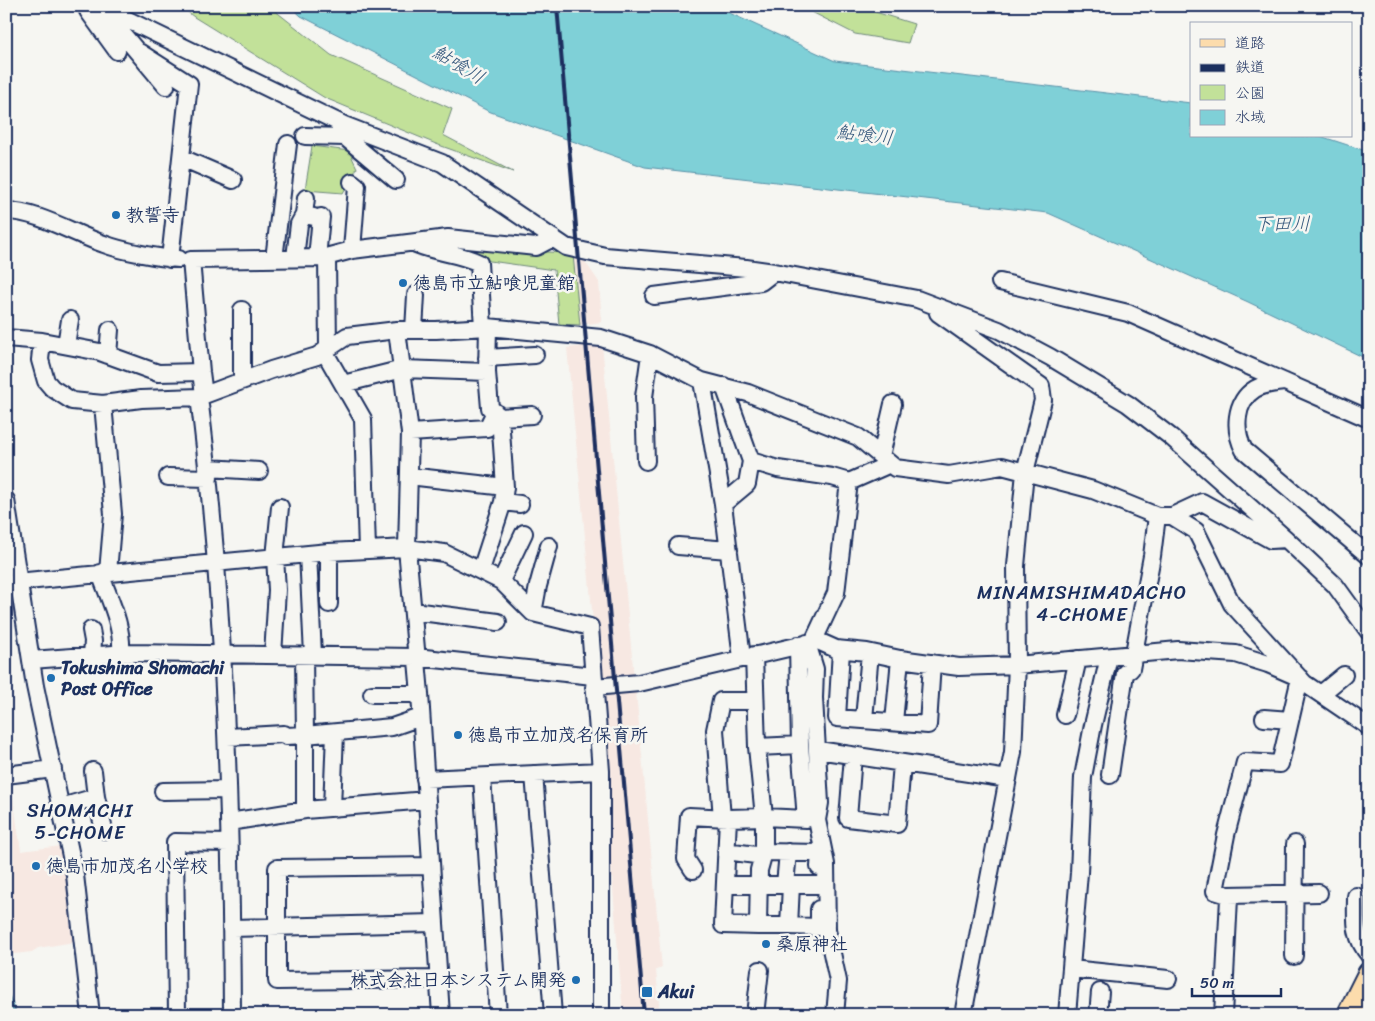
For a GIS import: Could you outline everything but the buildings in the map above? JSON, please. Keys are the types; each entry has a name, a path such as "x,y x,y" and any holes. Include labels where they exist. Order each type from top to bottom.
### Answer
{"main road":[{"path":"1348,1015 1369,973"},
{"path":"1364,1015 1369,1006"}],"street":[{"path":"89,6 88,11 117,51"},
{"path":"100,7 166,86"},
{"path":"100,7 342,130 442,163 566,247 604,256 774,272 917,299 999,330 1050,357 1128,404 1171,437 1369,616"},
{"path":"139,52 189,84 170,259"},
{"path":"305,136 342,130"},
{"path":"342,130 396,180"},
{"path":"274,259 288,144"},
{"path":"182,158 233,180"},
{"path":"352,182 357,186 352,250"},
{"path":"295,258 299,224 304,215 306,198"},
{"path":"6,211 15,211 39,218 105,245 170,259 322,258 352,250 448,238 536,247 554,238"},
{"path":"304,215 323,218 322,258 326,350 363,419 367,550"},
{"path":"411,242 428,249 467,257 479,263 490,408 497,414 532,415"},
{"path":"191,260 223,654 232,928 232,1015"},
{"path":"654,296 760,282 774,272"},
{"path":"1000,282 1128,313 1369,420"},
{"path":"414,330 416,295"},
{"path":"917,299 1041,386 1043,400 1025,472 1016,566 1018,665 1013,752 963,1015"},
{"path":"242,310 242,381"},
{"path":"66,345 70,320"},
{"path":"42,341 40,360 46,381 52,388 72,401 103,404 141,399 202,396 317,356 347,336 397,330 485,327 601,338 650,354 702,381 748,393 858,437 896,468 949,475 1002,466 1093,490 1164,516 1196,531 1232,604 1300,678 1369,727"},
{"path":"108,355 110,330"},
{"path":"397,330 410,433 406,548 420,694 441,1015"},
{"path":"6,338 42,341 100,352 158,373 201,372"},
{"path":"646,461 644,397 650,354"},
{"path":"343,384 403,369 487,365 535,356"},
{"path":"1245,364 1251,393"},
{"path":"702,381 756,701 757,747 764,817 758,926"},
{"path":"1285,382 1268,384 1256,389 1244,400 1239,413 1237,427 1239,440 1244,450 1369,556"},
{"path":"723,504 747,484 751,461 724,386"},
{"path":"103,404 114,514 104,573 118,620 122,642 121,653"},
{"path":"886,460 893,404"},
{"path":"410,433 487,428 497,414"},
{"path":"480,570 504,495 497,414"},
{"path":"751,461 778,469 832,477 849,482 886,460"},
{"path":"168,477 259,471"},
{"path":"409,476 504,495 520,504"},
{"path":"835,1015 838,981 827,930 826,864 812,820 800,745 806,644 836,593 849,482"},
{"path":"6,500 12,582 31,660 75,875 91,1015"},
{"path":"1164,516 1202,502 1271,540 1286,539"},
{"path":"273,655 276,590 275,557 280,507"},
{"path":"1110,775 1125,673 1131,668 1132,654 1152,556 1164,516"},
{"path":"501,581 524,533"},
{"path":"533,613 549,546"},
{"path":"678,546 729,550"},
{"path":"12,582 329,552 406,548 444,553 501,581 533,613 590,627 601,771 601,1015"},
{"path":"329,552 329,604"},
{"path":"305,810 308,554"},
{"path":"1335,585 1369,632"},
{"path":"413,612 498,622"},
{"path":"91,630 93,641 92,656"},
{"path":"31,660 121,653 416,657 593,682 639,683 818,641 840,650 959,666 1018,665 1178,650 1236,654 1268,664 1300,678"},
{"path":"806,644 815,670 814,698 820,803 812,820"},
{"path":"840,650 837,718 928,725 932,663"},
{"path":"864,719 870,653"},
{"path":"1067,1015 1079,873 1083,777 1109,657"},
{"path":"894,722 900,659"},
{"path":"1065,715 1078,659"},
{"path":"1321,694 1344,675"},
{"path":"1300,678 1280,764 1245,762 1226,836 1215,891 1228,895 1318,893"},
{"path":"372,694 420,694"},
{"path":"726,851 763,854 788,852 820,853 818,885 819,927 723,925 726,851 725,818 715,730 721,701 756,701"},
{"path":"227,737 335,733 392,727 421,717"},
{"path":"1264,718 1290,720"},
{"path":"332,808 335,733"},
{"path":"757,747 800,745"},
{"path":"818,750 1008,780"},
{"path":"853,756 848,818 897,824 902,764"},
{"path":"6,775 53,769"},
{"path":"93,771 96,798 104,830"},
{"path":"425,779 601,771"},
{"path":"534,774 553,1015"},
{"path":"482,777 498,1015"},
{"path":"163,791 227,790"},
{"path":"61,807 96,798"},
{"path":"229,822 305,810 427,800"},
{"path":"692,870 686,859 689,816 812,820"},
{"path":"177,1015 175,842 229,843"},
{"path":"1294,956 1295,844"},
{"path":"788,852 789,926"},
{"path":"431,866 277,868 277,981 438,979"},
{"path":"725,885 818,885"},
{"path":"1223,1015 1228,895"},
{"path":"1356,896 1355,928 1361,946 1369,955"},
{"path":"232,928 434,923"},
{"path":"1071,969 1168,978"},
{"path":"755,1015 760,970"},
{"path":"1098,1015 1100,992"}],"shaded area":[{"path":"571,240 583,241 586,263 599,282 602,322 580,325 559,324 572,255"},
{"path":"602,344 634,677 602,679 593,621 567,348"},
{"path":"636,692 662,968 656,970 660,1015 623,1015 608,825 602,695"},
{"name":"徳島市加茂名小学校","path":"6,784 11,784 21,851 61,846 68,881 74,942 38,948 32,952 6,955"}],"green space":[{"path":"180,6 269,6 331,55 452,109 443,135 513,172 436,144 325,98 194,17"},
{"path":"800,6 870,6 872,11 914,24 908,43 855,34"},
{"path":"312,146 349,151 357,168 343,193 305,190"},
{"path":"448,246 573,255 580,325 559,324 554,270 483,260"}],"water":[{"name":"下田川","path":"290,6 714,6 835,61 1190,103 1190,138 1326,138 1369,152 1369,360 1246,301 1048,213 645,167 488,111 301,16"}],"waterway":[{"path":"6,992 16,1015"}],"railway":[{"path":"557,6 644,1015"}],"place":[{"name":"教誓寺","path":"116,215"},
{"name":"徳島市立鮎喰児童館","path":"403,283"},
{"name":"Tokushima Shomachi Post Office","path":"51,678"},
{"name":"徳島市立加茂名保育所","path":"458,735"},
{"name":"徳島市加茂名小学校","path":"36,866"},
{"name":"桑原神社","path":"766,944"},
{"name":"株式会社日本システム開発","path":"576,980"},
{"name":"Akui","path":"647,992"}],"district":[{"name":"MINAMISHIMADACHO 4-CHOME","path":"1082,603"},
{"name":"SHOMACHI 5-CHOME","path":"80,821"}],"water label":[{"name":"鮎喰川","path":"459,64"},
{"name":"鮎喰川","path":"865,134"}]}
